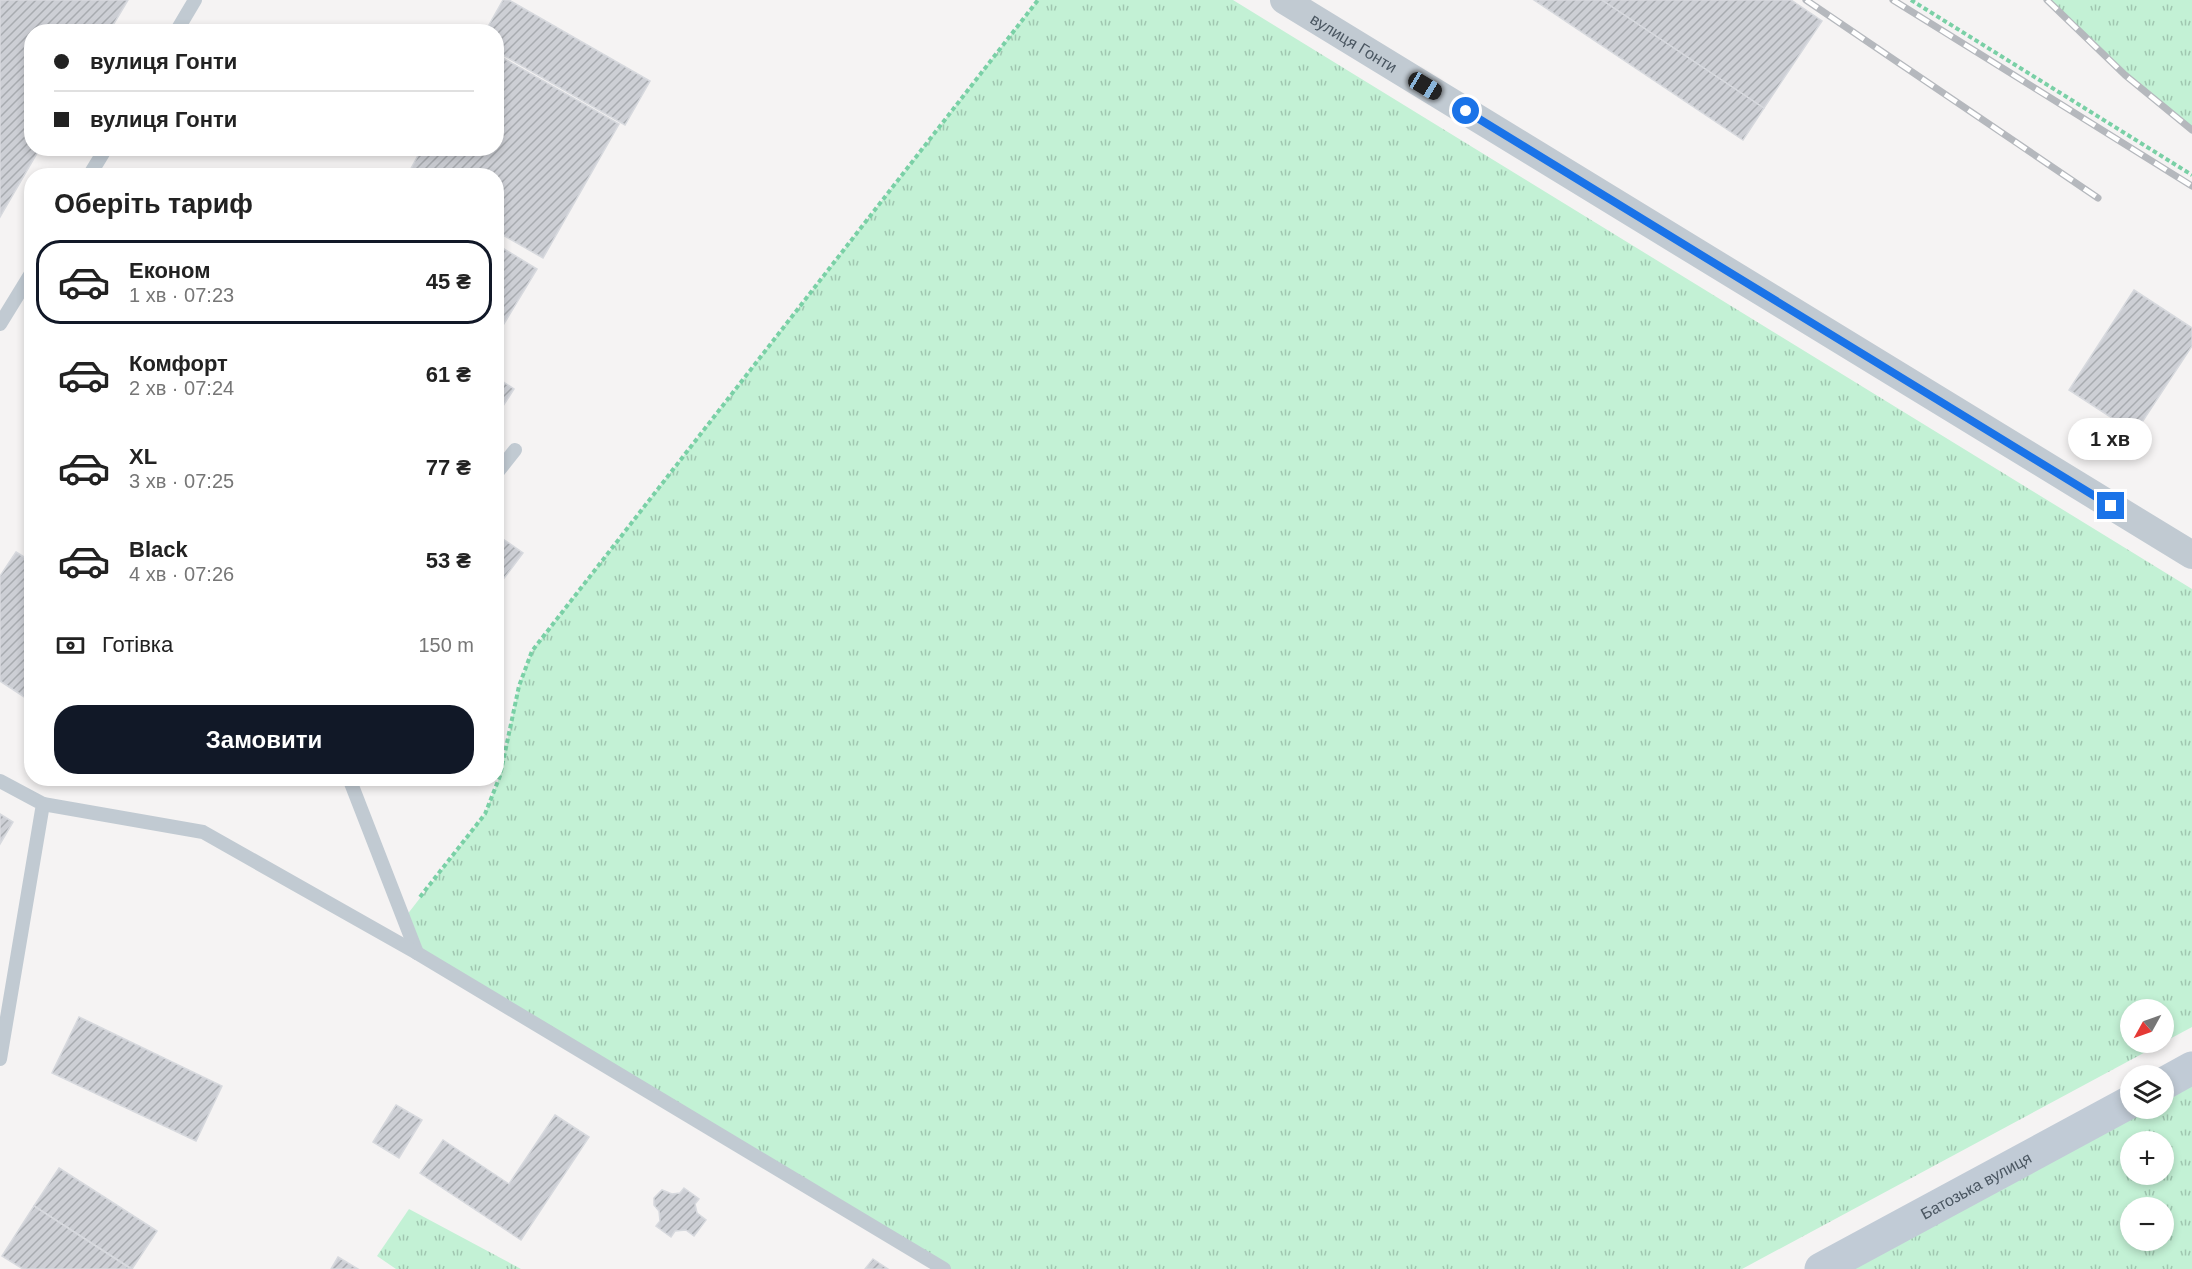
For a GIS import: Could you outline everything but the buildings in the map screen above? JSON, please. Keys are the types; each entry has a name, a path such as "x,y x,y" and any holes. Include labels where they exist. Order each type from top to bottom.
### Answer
{"street":[{"name":"вулиця Гонти","path":"1284,0 2192,555"},
{"path":"2174,1078 2192,1068"},
{"name":"Батозька вулиця","path":"1821,1269 2120,1107"}],"lane":[{"path":"181,24 195,0"},
{"path":"0,324 24,285"},
{"path":"504,464 515,450"},
{"path":"0,781 43,804 203,832 417,953 944,1269"},
{"path":"352,786 417,953"},
{"path":"0,1059 43,804"}],"path":[{"path":"504,757 519,686 532,651 1038,0"},
{"path":"1911,0 2192,175"},
{"path":"403,920 485,814 496,786"}],"green space":[{"path":"1038,0 1233,0 2192,589 2192,1027 2174,1037 2174,999 2120,999 2120,1053 2144,1053 1742,1269 941,1269 417,953 403,920 485,814 496,786 504,786 504,757 519,686 532,651"},
{"path":"2047,0 2192,0 2192,130 2125,75"},
{"path":"2192,1068 2192,1269 1821,1269 2120,1113 2120,1119 2174,1119 2174,1078"},
{"path":"409,1209 521,1269 396,1269 377,1256"}],"railway":[{"path":"1806,0 2098,198"},
{"path":"1893,0 2192,186"},
{"path":"2047,0 2125,75 2192,130"}],"route":[{"path":"1466,111 2111,506"}]}
